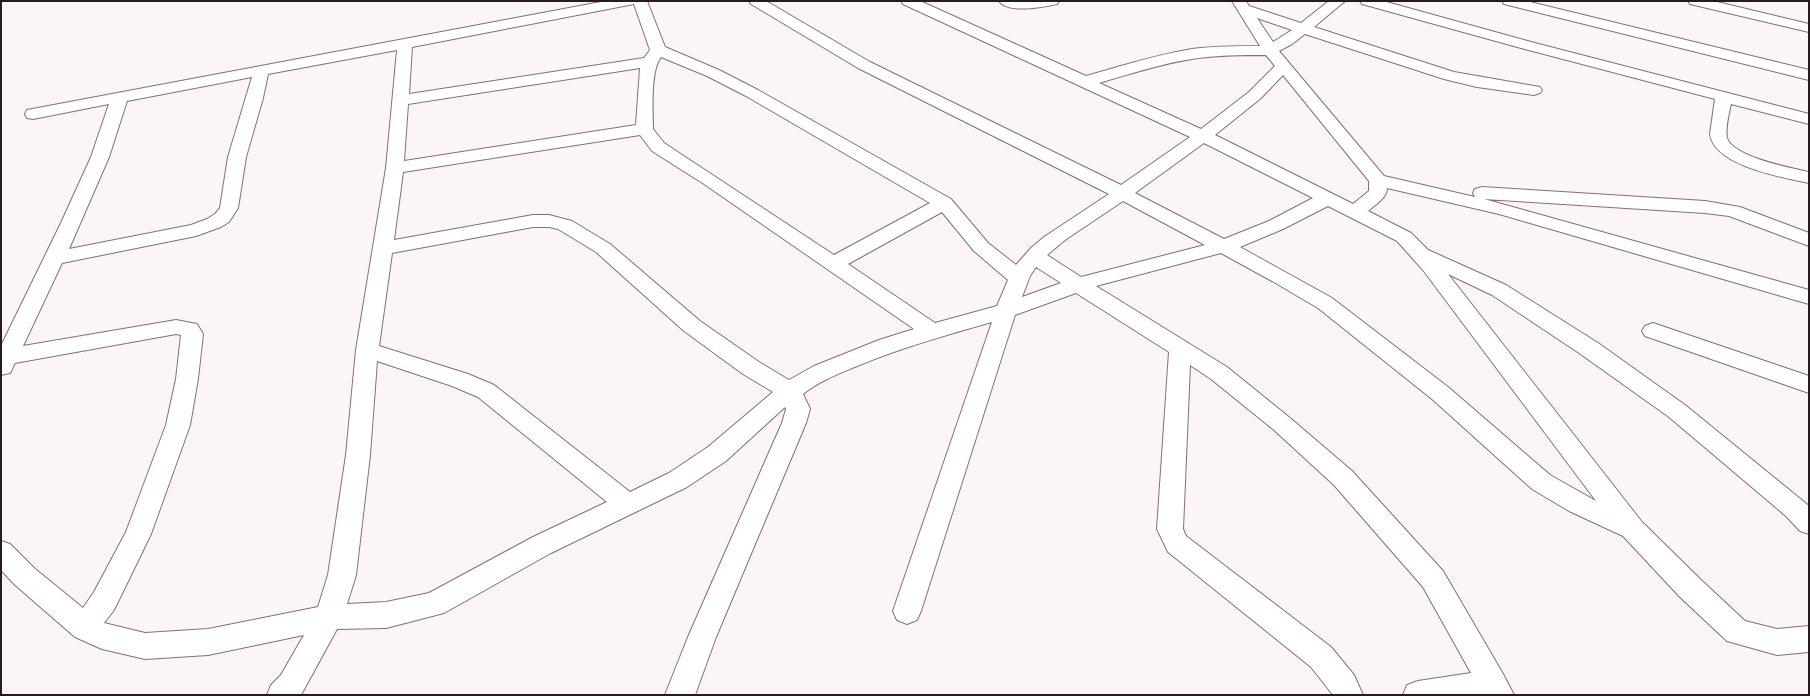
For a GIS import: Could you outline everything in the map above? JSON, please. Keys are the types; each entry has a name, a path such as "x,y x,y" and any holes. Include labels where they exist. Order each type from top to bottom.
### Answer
{"street":[{"path":"33,114 629,1"},
{"path":"640,1 653,56 647,75 644,129 658,147 710,180 832,264 932,330"},
{"path":"756,1 864,65 977,119 1225,246 1326,303 1440,393 1541,482 1578,504 1633,530"},
{"path":"908,1 1231,148 1404,237 1421,254 1633,530 1690,588 1737,632 1777,642 1809,639"},
{"path":"1006,1 1014,4 1025,5 1052,1"},
{"path":"1084,82 1149,63 1192,54 1218,51 1270,50 1287,41 1338,1"},
{"path":"1509,1 1809,75"},
{"path":"1695,1 1809,28"},
{"path":"1378,2 1526,45 1809,119"},
{"path":"1241,5 1450,76 1477,82 1534,90"},
{"path":"1241,5 1270,50 1378,180 1504,209 1809,297"},
{"path":"282,695 291,685 329,617 342,575 358,455 367,350 395,168 405,44"},
{"path":"400,100 653,56 713,73 752,93 944,203 981,247 1019,278"},
{"path":"907,611 1006,311 1019,278 1027,265 1060,233 1081,222 1203,136 1255,95 1283,66"},
{"path":"54,258 196,230 222,218 230,204 237,157 250,116 261,71"},
{"path":"4,364 100,157 120,97"},
{"path":"1724,97 1718,140 1726,151 1737,157 1758,164 1809,178"},
{"path":"395,168 644,129"},
{"path":"1355,212 1378,193 1378,180"},
{"path":"1441,194 1470,192 1705,207 1732,211 1809,240"},
{"path":"1,552 24,576 85,628 102,636 145,646 208,642 329,617 386,615 434,604 542,545 678,480 717,454 773,404 804,381 822,372 887,345 932,330 1006,311 1079,284 1225,246 1276,225 1328,198"},
{"path":"832,264 944,203"},
{"path":"383,248 533,220 558,222 576,230 602,248 692,326 751,368 790,392 798,409 794,423 702,637 680,695"},
{"path":"1421,254 1499,290 1590,350 1677,411 1795,509 1809,523"},
{"path":"1035,257 1219,373 1282,424 1343,478 1433,579 1496,690 1418,695"},
{"path":"4,364 176,327 189,330 192,334 187,379 178,426 138,534 104,601 85,628"},
{"path":"1653,332 1809,385"},
{"path":"1180,348 1170,529 1177,544 1321,657 1344,685 1348,695"},
{"path":"367,350 460,380 486,391 626,504"}]}
